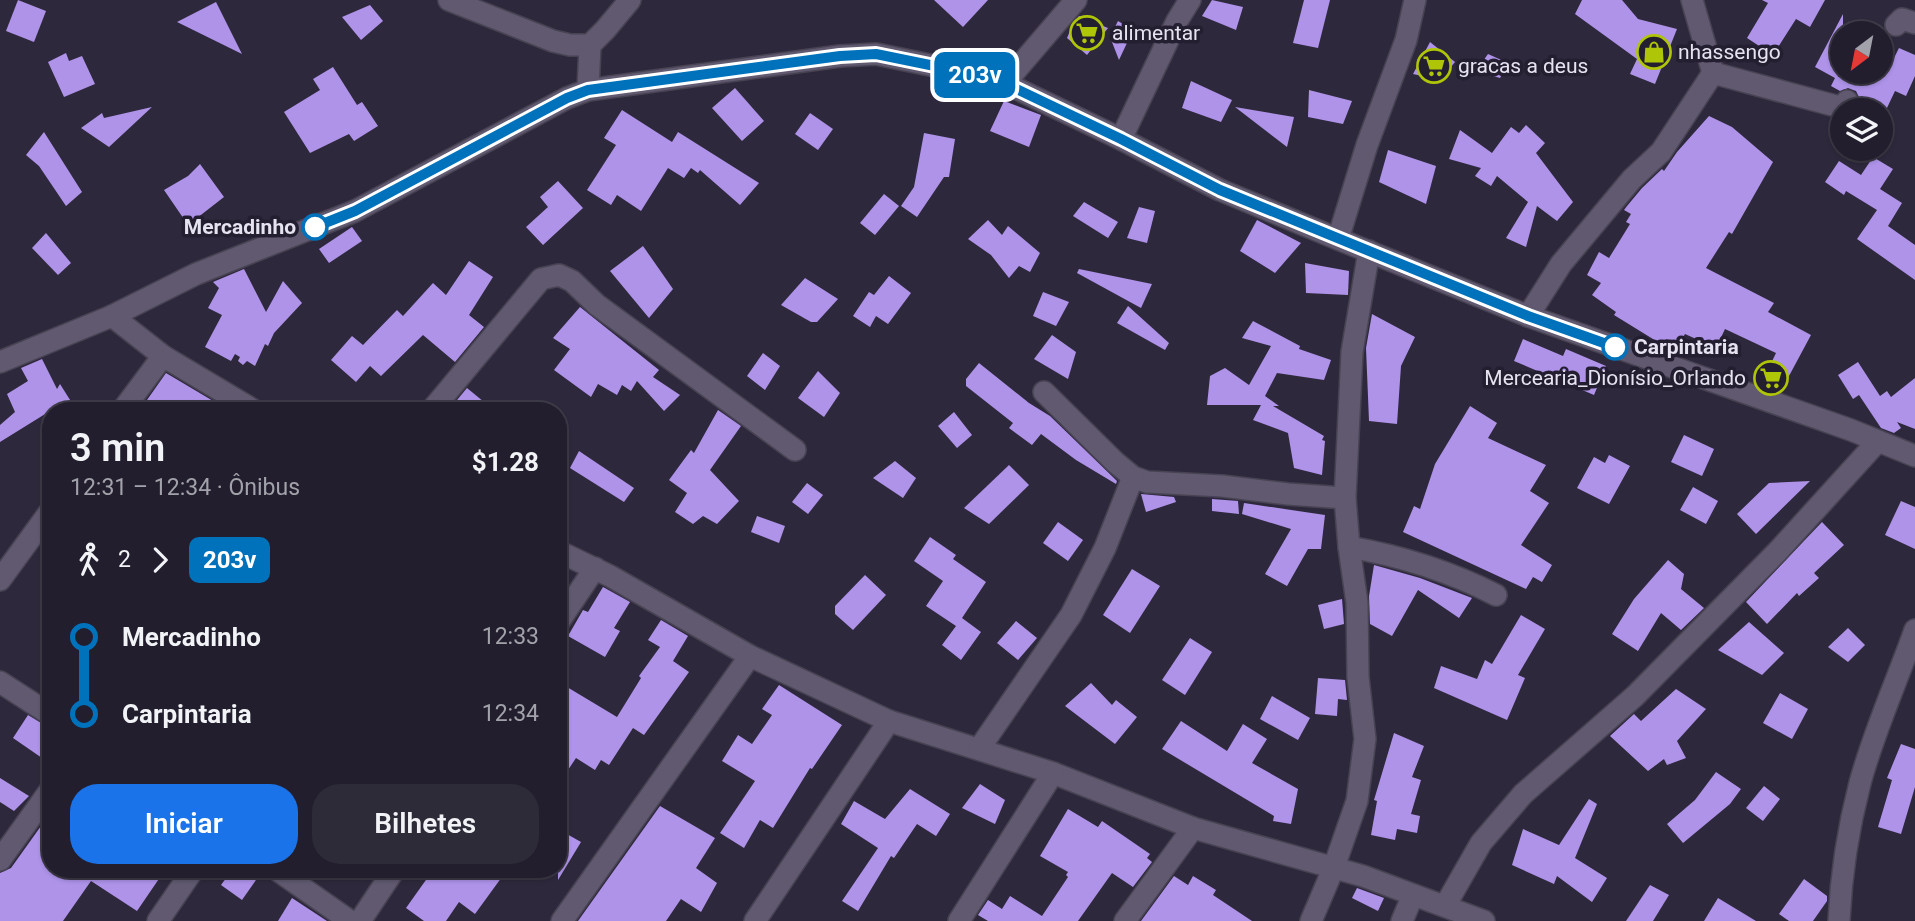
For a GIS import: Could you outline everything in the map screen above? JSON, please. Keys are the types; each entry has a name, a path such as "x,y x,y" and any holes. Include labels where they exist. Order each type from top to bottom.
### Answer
{"street":[{"path":"449,0 553,41 570,45 590,45"},
{"path":"588,90 590,45 630,0"},
{"path":"1004,83 1076,0"},
{"path":"1121,139 1177,21 1191,0"},
{"path":"1338,239 1367,145 1406,40 1415,0"},
{"path":"1528,316 1561,264 1632,179 1661,152 1713,73 1692,0"},
{"path":"0,362 112,316 196,274 355,211 567,98 588,90 840,56 876,54 1004,83 1220,190 1338,239 1528,316 1915,456"},
{"path":"1713,73 1830,104"},
{"path":"1311,921 1334,867 1357,801 1365,739 1358,677 1357,603 1345,498 1352,352 1369,251"},
{"path":"438,402 541,279 559,275 572,281 597,305 795,450"},
{"path":"112,316 163,356 240,402"},
{"path":"129,402 163,356"},
{"path":"1044,392 1094,444 1133,477 1147,482 1345,498"},
{"path":"1445,906 1481,844 1523,794 1635,696 1778,551 1878,441"},
{"path":"979,749 1071,615 1105,548 1133,477"},
{"path":"0,580 42,522"},
{"path":"1349,547 1387,553 1442,570 1496,596"},
{"path":"567,555 595,568 750,656 889,721 1053,773 1194,828 1334,867 1484,921"},
{"path":"567,610 595,568"},
{"path":"1839,921 1842,872 1861,780 1915,630"},
{"path":"562,921 750,656"},
{"path":"0,682 42,709"},
{"path":"755,921 889,721"},
{"path":"959,921 1053,773"},
{"path":"0,860 42,802"},
{"path":"1125,921 1194,828"},
{"path":"158,921 188,878"},
{"path":"288,878 350,921"},
{"path":"360,921 389,878"},
{"path":"1402,921 1413,895"}],"building":[{"path":"18,0 46,11 34,42 6,31"},
{"path":"934,0 988,0 963,27"},
{"path":"1212,0 1243,7 1236,30 1202,16"},
{"path":"1304,0 1330,0 1318,48 1293,43"},
{"path":"1582,0 1622,0 1638,19 1677,29 1655,84 1630,74 1637,59 1575,14"},
{"path":"1762,0 1825,0 1810,27 1796,19 1773,55 1747,38 1768,3"},
{"path":"216,2 242,54 177,22"},
{"path":"370,5 383,21 361,40 342,17"},
{"name":"alimentar","path":"1079,16 1108,28 1087,55 1067,38"},
{"path":"1118,21 1133,30 1119,60 1110,37"},
{"path":"1830,39 1830,75 1815,67"},
{"name":"gracas a deus","path":"1430,42 1455,62 1440,80 1413,74"},
{"path":"1899,48 1915,55 1915,76 1906,96 1895,91 1892,98 1859,98 1856,91 1848,88 1840,91 1831,86 1894,84 1894,58"},
{"path":"66,53 69,61 82,56 95,84 64,97 48,62"},
{"path":"1488,54 1508,63 1500,78 1476,71"},
{"path":"333,67 357,105 362,102 378,126 354,141 349,134 310,153 284,112 320,90 313,79"},
{"path":"1191,81 1232,100 1221,122 1182,108"},
{"path":"735,88 764,121 742,141 712,108"},
{"path":"1309,90 1352,101 1343,124 1308,117"},
{"path":"1004,101 1041,115 1029,147 990,131"},
{"path":"152,107 109,147 81,128 102,113 104,118"},
{"path":"1235,107 1294,117 1287,147"},
{"path":"622,110 672,142 678,132 759,183 740,205 700,170 698,173 691,168 684,178 668,168 641,211 617,195 611,205 587,190 616,145 604,138"},
{"path":"810,113 833,129 818,150 795,134"},
{"path":"1709,116 1732,127 1773,162 1732,234 1729,232 1706,268 1774,303 1768,312 1811,335 1782,389 1763,380 1776,353 1725,329 1716,348 1685,334 1674,352 1614,315 1616,312 1592,295 1601,283 1587,275 1599,252 1609,258 1630,224 1626,222 1631,214 1624,210 1642,188 1662,169 1664,171"},
{"path":"1526,125 1545,143 1536,153 1573,202 1557,221 1537,206 1526,247 1506,238 1528,202 1497,176 1491,186 1475,176 1481,168 1449,159 1460,130 1492,153 1511,127 1519,133"},
{"path":"44,132 82,192 66,206 39,166 26,155"},
{"path":"924,133 955,139 949,177 944,177 917,217 901,206 914,187"},
{"path":"1388,150 1436,166 1426,204 1379,182"},
{"path":"1839,161 1861,175 1870,161 1880,161 1893,169 1880,189 1902,203 1888,226 1915,245 1915,280 1857,239 1877,210 1846,191 1844,195 1825,182"},
{"path":"200,164 224,197 188,225 164,190 188,176"},
{"path":"558,181 583,208 543,245 526,227 548,207 540,197"},
{"path":"884,194 899,206 875,235 860,223"},
{"path":"1084,202 1118,222 1108,238 1073,216"},
{"path":"1139,207 1155,211 1147,243 1127,238"},
{"path":"988,220 1002,235 1008,226 1040,253 1030,272 1019,266 1009,278 991,255 968,239"},
{"path":"1257,220 1301,243 1275,273 1240,251"},
{"path":"352,227 362,241 329,263 319,249"},
{"path":"46,233 71,263 58,275 32,248"},
{"path":"643,246 673,289 649,318 610,271"},
{"path":"469,261 493,277 469,315 484,327 455,362 423,335 381,376 370,366 356,382 331,360 352,336 363,345 397,310 403,316 433,283 446,295"},
{"path":"1305,263 1349,271 1348,295 1306,293"},
{"path":"244,269 266,312 283,281 302,303 274,333 268,346 265,344 255,366 247,361 243,365 238,361 240,357 235,354 231,361 205,347 222,315 208,308 219,288 213,282"},
{"path":"1079,269 1152,284 1141,308 1077,273"},
{"path":"889,276 911,293 888,324 876,316 870,327 853,316 869,292 874,295"},
{"path":"805,278 838,299 817,322 811,322 781,305"},
{"path":"1043,292 1069,302 1056,326 1033,316"},
{"path":"1128,306 1169,343 1165,350 1117,323"},
{"path":"580,307 659,370 653,377 680,395 664,411 637,381 631,391 622,385 617,395 598,384 591,397 554,370 570,349 553,338"},
{"path":"1372,314 1415,337 1401,366 1397,424 1369,421 1366,348"},
{"path":"1253,321 1300,346 1299,349 1331,360 1324,380 1277,373 1265,396 1279,406 1273,406 1324,436 1322,475 1294,468 1288,433 1253,420 1261,405 1207,405 1210,376 1225,368 1249,385 1271,346 1242,338"},
{"path":"1052,335 1076,352 1068,379 1034,359"},
{"path":"1523,339 1563,356 1566,349 1606,366 1594,395 1514,361"},
{"path":"763,353 780,366 765,390 747,376"},
{"path":"42,359 57,389 60,384 71,402 42,402 42,416 0,442 0,425 15,412 7,394 28,381 21,368"},
{"path":"1858,362 1880,396 1887,391 1891,397 1915,378 1915,429 1897,422 1901,428 1894,433 1881,428 1859,395 1853,399 1838,375"},
{"path":"979,363 1029,403 1050,416 1117,481 1116,484 1076,460 1041,434 1032,445 1009,428 1013,423 966,386 966,379"},
{"path":"818,371 840,393 824,417 798,398"},
{"path":"166,373 215,402 150,402 147,400"},
{"path":"467,388 484,402 455,402"},
{"path":"1470,406 1497,423 1488,438 1546,465 1530,491 1549,503 1521,545 1552,565 1542,582 1533,577 1526,589 1403,532 1414,506 1420,509 1435,464"},
{"path":"718,410 741,426 710,470 739,501 717,524 703,516 693,524 675,512 687,493 669,480 691,450 694,453"},
{"path":"954,412 972,435 957,448 938,426"},
{"path":"1684,435 1714,449 1702,476 1671,462"},
{"path":"579,451 634,488 624,502 570,468"},
{"path":"1609,455 1630,466 1609,504 1577,488 1594,457 1605,463"},
{"path":"895,461 916,478 903,498 873,478"},
{"path":"1009,465 1029,485 989,524 964,508"},
{"path":"1810,481 1756,534 1737,514 1769,483"},
{"path":"807,483 823,495 808,514 792,502"},
{"path":"1693,487 1718,501 1706,524 1680,510"},
{"path":"1141,494 1174,497 1176,502 1146,512"},
{"path":"1212,499 1238,501 1239,514 1212,511"},
{"path":"1901,501 1915,507 1915,549 1885,535"},
{"path":"1244,503 1325,515 1321,549 1308,549 1287,586 1265,574 1291,529 1242,514"},
{"path":"757,516 785,526 779,543 751,532"},
{"path":"1058,522 1083,540 1068,561 1043,543"},
{"path":"1822,522 1844,545 1814,573 1819,578 1799,596 1797,593 1767,624 1746,602"},
{"path":"930,537 956,555 953,559 986,582 962,618 981,632 961,660 942,645 956,626 926,606 943,581 914,561"},
{"path":"1668,560 1684,574 1681,589 1704,608 1681,630 1661,613 1638,651 1612,634 1634,599"},
{"path":"1374,565 1420,578 1472,598 1459,618 1418,590 1392,636 1370,624 1369,596"},
{"path":"1132,569 1160,586 1130,633 1103,615"},
{"path":"865,575 886,595 853,630 835,614 835,606"},
{"path":"603,587 630,602 614,628 620,631 605,657 568,636 583,610 588,612"},
{"path":"1342,599 1344,624 1324,629 1318,605"},
{"path":"1521,615 1545,629 1518,675 1525,678 1507,720 1434,688 1441,666 1477,679 1485,660 1492,664"},
{"path":"661,620 688,636 673,661 689,672 644,735 633,728 609,765 601,760 595,770 576,758 567,772 567,687 617,717 641,678 639,676 660,647 648,640"},
{"path":"1016,621 1037,638 1018,660 997,643"},
{"path":"1749,622 1784,653 1762,675 1718,650"},
{"path":"1848,628 1865,645 1848,662 1828,647"},
{"path":"1190,638 1212,652 1185,695 1162,680"},
{"path":"1318,678 1345,680 1347,700 1338,699 1337,716 1315,714"},
{"path":"1091,683 1112,705 1116,700 1137,717 1115,744 1065,706"},
{"path":"779,685 842,725 812,769 810,768 773,828 760,820 744,848 720,833 755,781 722,761 738,735 752,744 772,715 762,709"},
{"path":"1676,689 1706,709 1677,741 1686,758 1667,765 1664,759 1648,771 1610,736 1634,714 1641,721"},
{"path":"1780,693 1808,709 1792,739 1763,723"},
{"path":"1272,696 1310,718 1298,740 1260,719"},
{"path":"28,715 42,724 42,758 13,738"},
{"path":"1181,721 1227,751 1243,724 1267,739 1252,763 1298,789 1291,824 1273,821 1274,816 1162,749"},
{"path":"1394,733 1424,746 1412,777 1421,780 1411,814 1420,816 1417,833 1397,829 1395,840 1371,835 1377,801 1374,800"},
{"path":"1901,744 1915,749 1915,787 1901,834 1878,827 1892,780 1887,778"},
{"path":"1716,772 1741,789 1730,804 1683,843 1667,824 1695,800"},
{"path":"0,778 29,796 14,811 0,802"},
{"path":"980,784 1005,800 995,824 962,808"},
{"path":"1764,786 1780,799 1763,821 1746,808"},
{"path":"910,789 950,814 936,836 917,824 894,858 891,856 858,911 842,901 878,848 841,824 854,801 885,819"},
{"path":"1589,799 1597,804 1575,858 1607,878 1592,902 1557,876 1554,884 1512,865 1523,829 1559,845"},
{"path":"660,806 715,838 696,868 717,883 701,912 681,899 666,921 578,921"},
{"path":"1068,809 1098,827 1102,821 1150,854 1147,858 1152,862 1133,887 1112,873 1078,921 988,921 978,915 988,900 1002,909 1010,896 1042,916 1068,877 1068,872 1040,856"},
{"path":"42,825 42,878 160,878 137,911 91,881 63,921 0,921 0,873 11,868"},
{"path":"567,834 581,842 567,865"},
{"path":"1174,876 1188,885 1193,876 1216,890 1213,895 1252,921 1141,921"},
{"path":"226,878 257,878 242,900 221,885"},
{"path":"427,878 501,878 475,914 459,902 446,921 424,921 406,908"},
{"path":"1804,879 1827,896 1827,901 1813,921 1789,921 1779,914"},
{"path":"1650,885 1669,895 1653,921 1626,921"},
{"path":"1357,888 1384,898 1378,911 1352,898"},
{"path":"292,898 327,921 278,921"},
{"path":"1718,898 1756,921 1704,921"}],"bus line":[{"name":"203v","path":"315,227 355,211 567,98 588,90 840,56 876,54 1004,83 1220,190 1528,316 1615,347"}],"place":[{"name":"alimentar","path":"1087,33"},
{"name":"nhassengo","path":"1654,52"},
{"name":"gracas a deus","path":"1434,66"},
{"name":"Mercadinho","path":"315,227"},
{"name":"Carpintaria","path":"1615,347"},
{"name":"Mercearia_Dionísio_Orlando","path":"1771,378"}]}
